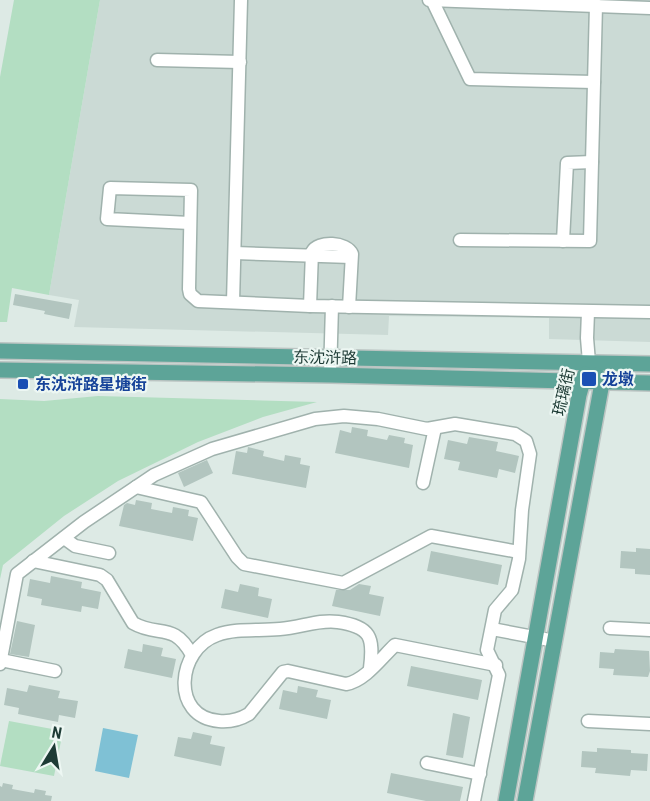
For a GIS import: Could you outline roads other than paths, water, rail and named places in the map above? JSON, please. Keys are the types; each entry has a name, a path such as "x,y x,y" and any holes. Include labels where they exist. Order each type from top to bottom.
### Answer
{"main road":[{"name":"东沈浒路","path":"0,351 650,363"},
{"name":"琉璃街","path":"507,801 582,383 589,362"},
{"name":"琉璃街","path":"589,362 602,383"},
{"name":"东沈浒路","path":"0,370 650,383"},
{"path":"525,801 602,383"}],"street":[{"path":"233,302 241,0"},
{"path":"594,82 470,79 431,0 650,8"},
{"path":"460,240 590,242 596,5"},
{"path":"157,60 240,62"},
{"path":"563,241 567,162 592,162"},
{"path":"190,223 107,219 110,188 191,190 190,294 198,301 349,307 650,312"},
{"path":"310,306 312,256 315,247 319,244 345,246 350,249 349,307"},
{"path":"235,253 312,256"},
{"path":"330,375 332,306"},
{"path":"588,312 586,338 589,362"},
{"path":"55,671 0,662 17,574 154,475 212,449 315,419 344,416 378,419 418,428 435,428 455,424 514,434 526,441 530,454 519,552 512,591 495,610 487,650 499,675 474,801"},
{"path":"423,483 435,428"},
{"path":"136,487 201,501 237,557 244,564 343,583 431,536 519,552"},
{"path":"64,538 75,546 109,553"},
{"path":"33,561 100,575 107,580 133,623 177,636 192,655"},
{"path":"370,668 373,645 364,629 355,624 330,621 292,628 236,631 217,635 206,640 189,659 184,686 191,707 199,715 206,719 230,721 249,714 283,672 288,671 346,684 353,683 370,668 395,645 496,665"},
{"path":"610,628 650,630"},
{"path":"492,629 555,641"},
{"path":"588,721 650,724"},
{"path":"427,763 480,774"}],"water":[{"path":"103,728 138,735 129,778 95,771"}],"place":[{"name":"龙墩","path":"589,379"},
{"name":"东沈浒路星塘街","path":"23,384"}]}
